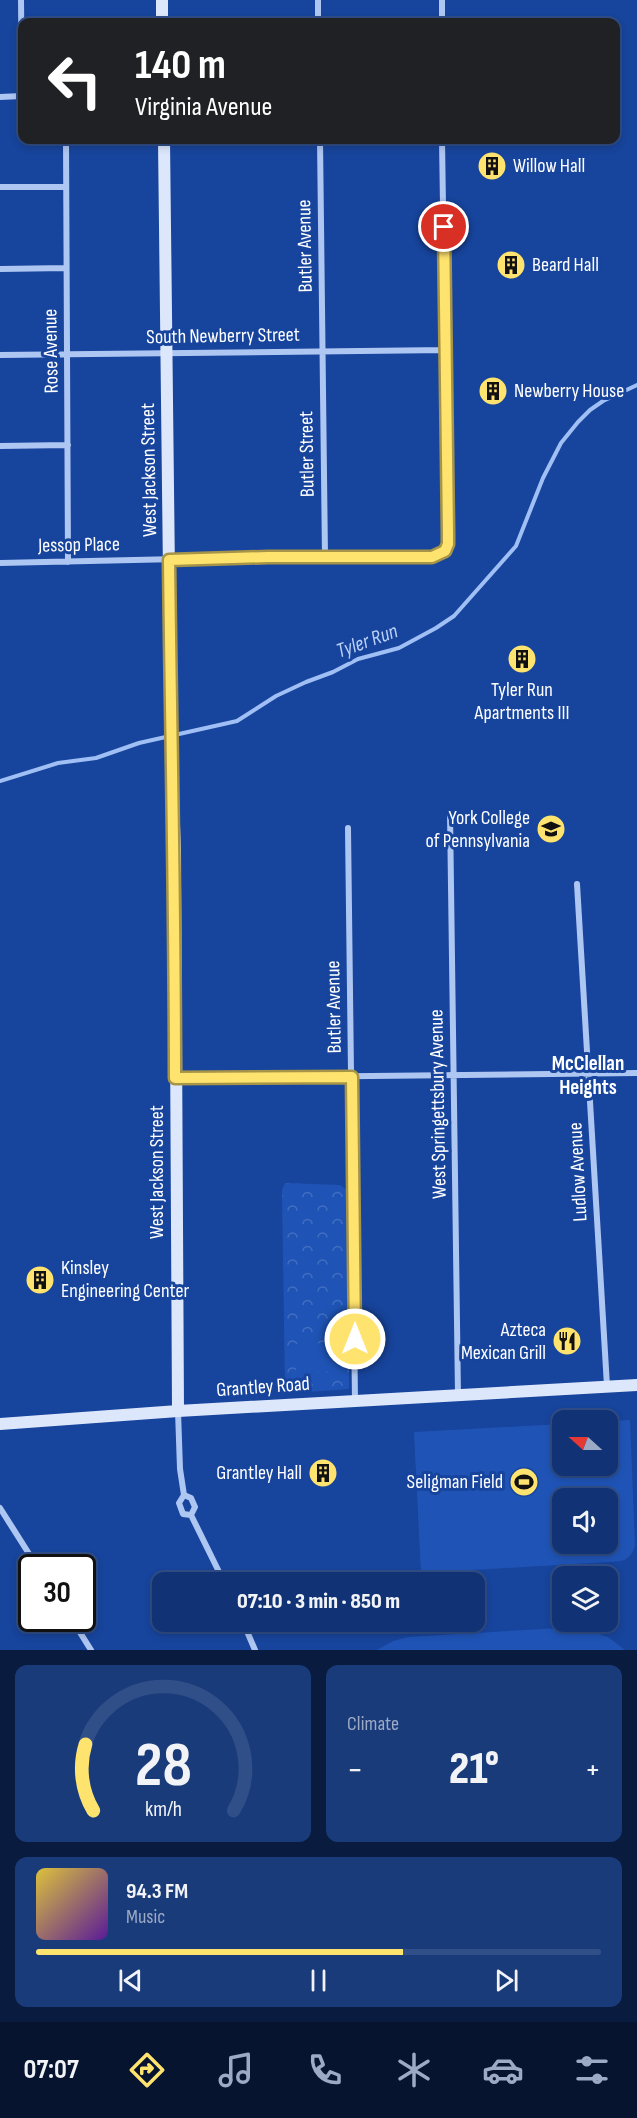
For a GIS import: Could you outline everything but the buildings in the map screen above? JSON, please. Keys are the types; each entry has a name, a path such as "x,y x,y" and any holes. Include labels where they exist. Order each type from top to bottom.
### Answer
{"street":[{"path":"21,0 21,18"},
{"path":"162,0 162,18"},
{"path":"318,0 318,18"},
{"path":"442,0 442,18"},
{"path":"0,96 18,96"},
{"name":"Rose Avenue","path":"66,144 68,562"},
{"name":"West Jackson Street","path":"164,144 171,748 175,850 178,1412"},
{"name":"Butler Avenue","path":"320,144 322,351"},
{"path":"442,144 446,350"},
{"path":"0,187 66,187"},
{"path":"0,269 66,268"},
{"name":"South Newberry Street","path":"0,355 446,350"},
{"name":"Jessop Place","path":"0,563 432,557 445,551 448,544 446,350"},
{"name":"Butler Street","path":"322,351 325,557"},
{"path":"0,446 68,444"},
{"name":"West Springettsbury Avenue","path":"450,813 458,1395"},
{"name":"Butler Avenue","path":"348,828 355,1401"},
{"name":"Ludlow Avenue","path":"578,884 607,1386"},
{"path":"175,1078 637,1073"},
{"name":"Grantley Road","path":"0,1424 637,1385"},
{"path":"178,1412 180,1469 184,1495 191,1498 195,1507 191,1515 219,1572"},
{"path":"0,1508 29,1554"},
{"path":"80,1632 91,1650"},
{"path":"247,1632 255,1650"}],"green space":[{"path":"285,1183 340,1185 347,1190 349,1389 292,1393 285,1387 282,1190"},
{"path":"346,1343 347,1371 296,1373 296,1344"},
{"name":"Seligman Field","path":"630,1420 635,1546 633,1551 628,1558 613,1562 421,1572 414,1432 552,1425 552,1476 618,1476 618,1421"},
{"path":"552,1628 552,1632 592,1632 608,1637 625,1650 377,1650 393,1641 408,1637"}],"waterway":[{"name":"Tyler Run","path":"0,781 58,763 96,758 139,743 237,721 276,696 358,659 399,648 436,628 454,616 516,546 543,478 561,443 578,422 603,401 637,385"}],"place":[{"name":"Willow Hall","path":"492,166"},
{"name":"Beard Hall","path":"511,265"},
{"name":"Newberry House","path":"493,391"},
{"name":"Tyler Run Apartments III","path":"522,659"},
{"name":"York College of Pennsylvania","path":"551,829"},
{"name":"Kinsley Engineering Center","path":"40,1280"},
{"name":"Azteca Mexican Grill","path":"567,1341"},
{"name":"Grantley Hall","path":"323,1473"},
{"name":"Seligman Field","path":"524,1482"}],"district":[{"name":"McClellan Heights","path":"588,1075"}],"route":[{"path":"355,1339 352,1077 175,1078 175,850 171,748 169,560 268,557 432,557 445,551 448,544 448,533 444,227"}]}
